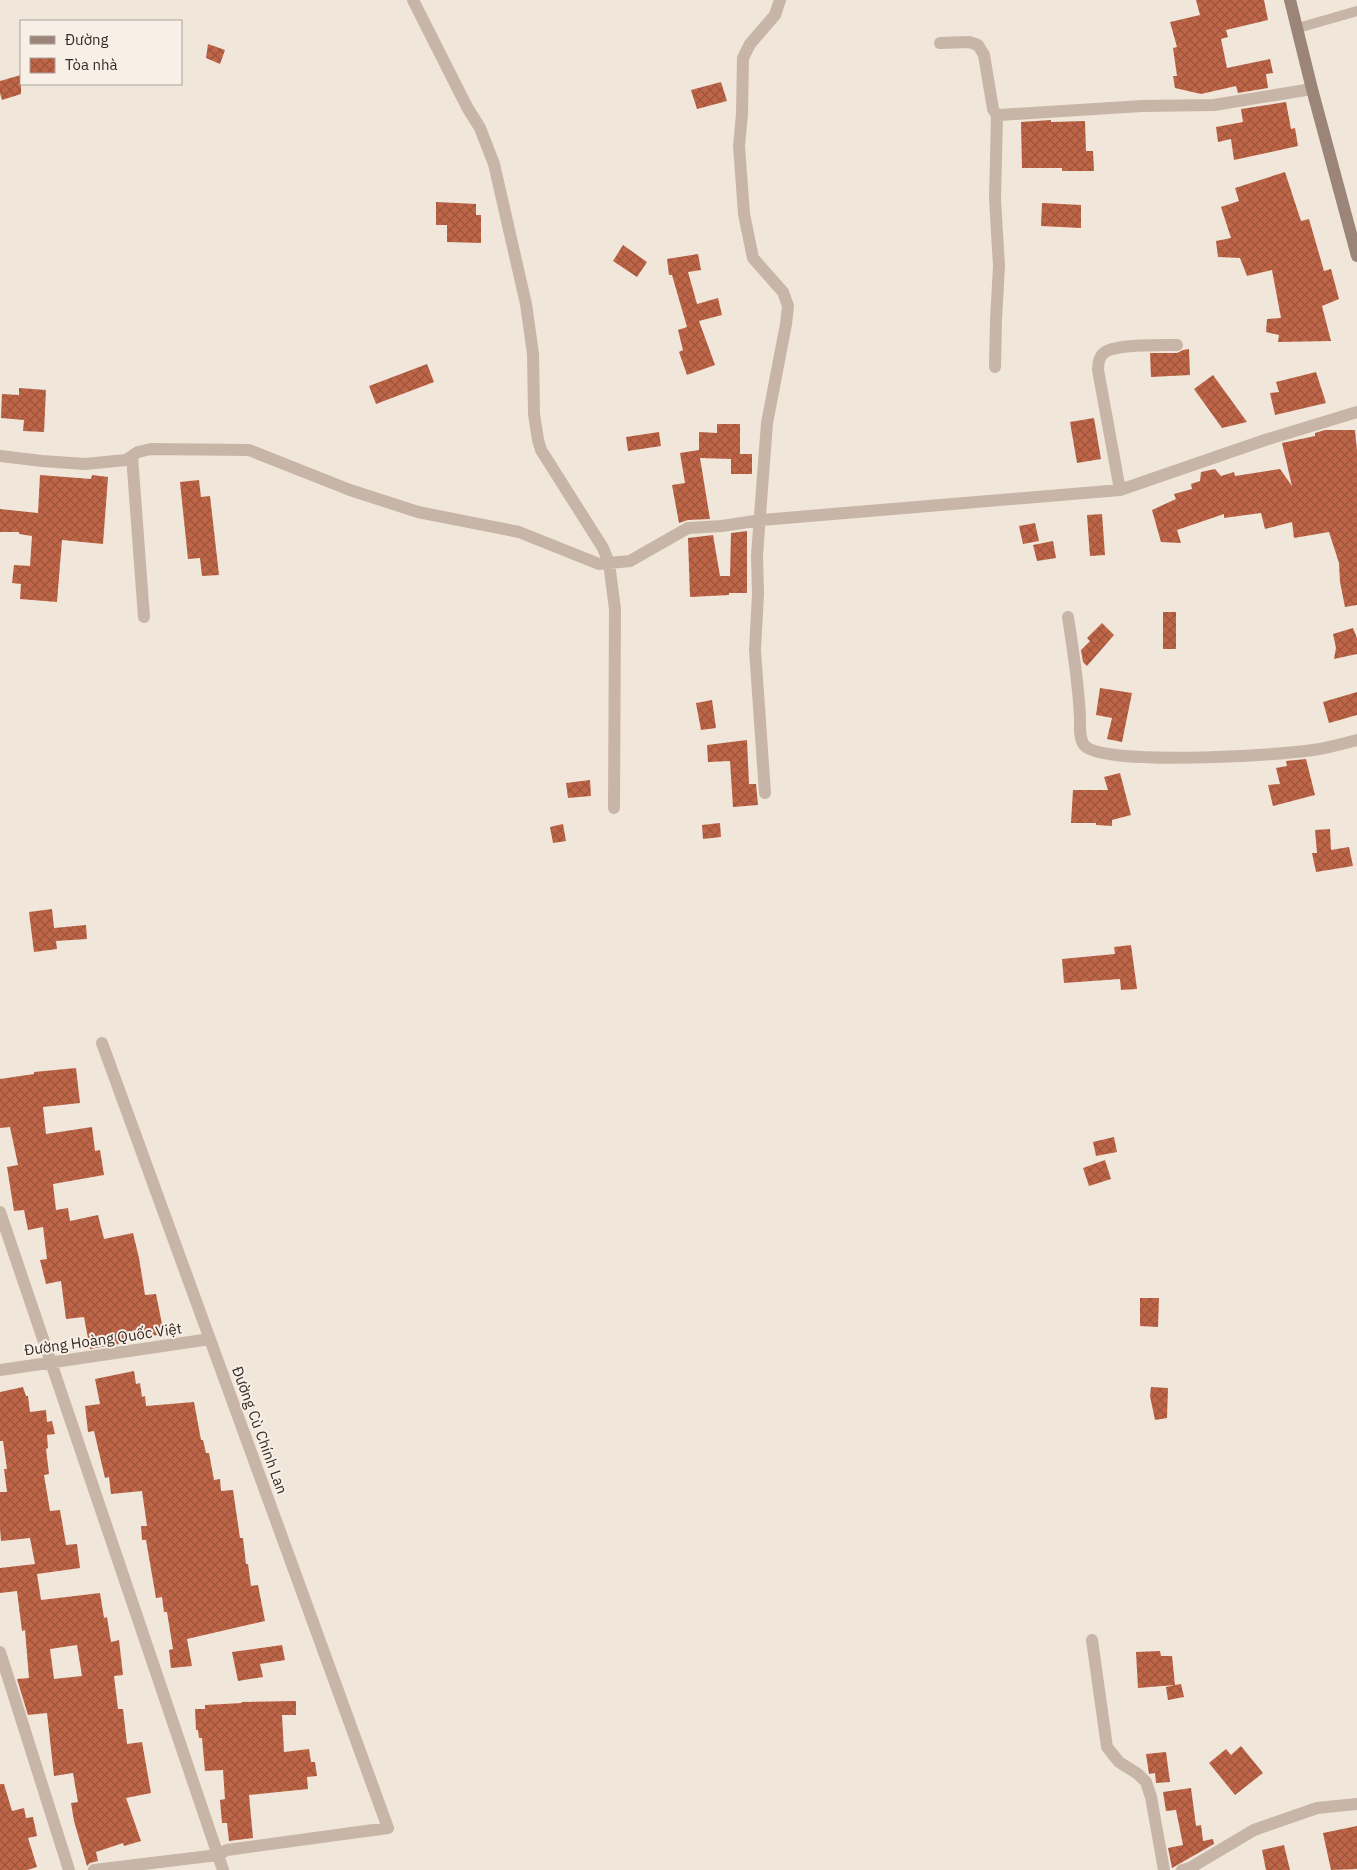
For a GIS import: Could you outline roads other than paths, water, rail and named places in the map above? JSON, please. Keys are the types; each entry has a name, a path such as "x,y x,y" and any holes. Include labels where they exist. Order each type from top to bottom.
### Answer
{"main road":[{"path":"1290,0 1357,256"}],"street":[{"path":"413,0 480,128 494,164 526,304 533,354 534,414 541,450 603,548 609,563 615,609 614,808"},
{"path":"765,793 755,650 758,594 757,556 761,520 766,423 788,306 783,292 753,258 749,246 739,159 742,114 742,66 746,50 775,15 780,0"},
{"path":"940,43 969,42 978,45 984,55 993,109 997,115 995,199 999,266 995,367"},
{"path":"997,115 1106,110 1142,106 1214,105 1312,89"},
{"path":"1120,490 1098,370 1100,356 1104,352 1125,347 1177,344"},
{"path":"0,456 85,464 126,460 151,448 249,450 350,490 418,512 519,532 599,564 630,561 688,528 722,526 761,520 1120,490 1265,440 1357,412"},
{"path":"132,456 144,617"},
{"path":"1068,617 1079,693 1080,736 1084,745 1090,750 1102,754 1198,758 1300,752 1357,740"},
{"name":"Đường Cù Chính Lan","path":"102,1043 388,1828 227,1850 218,1855"},
{"path":"0,1212 223,1870"},
{"name":"Đường Hoàng Quốc Việt","path":"0,1370 210,1339"},
{"path":"1092,1640 1106,1747 1119,1762 1138,1774 1146,1782 1151,1797 1164,1870"},
{"path":"0,1652 69,1870"},
{"path":"1182,1870 1190,1868 1254,1830 1316,1808 1357,1804"},
{"path":"94,1870 218,1855"}],"lane":[{"path":"1298,28 1357,11"}]}
